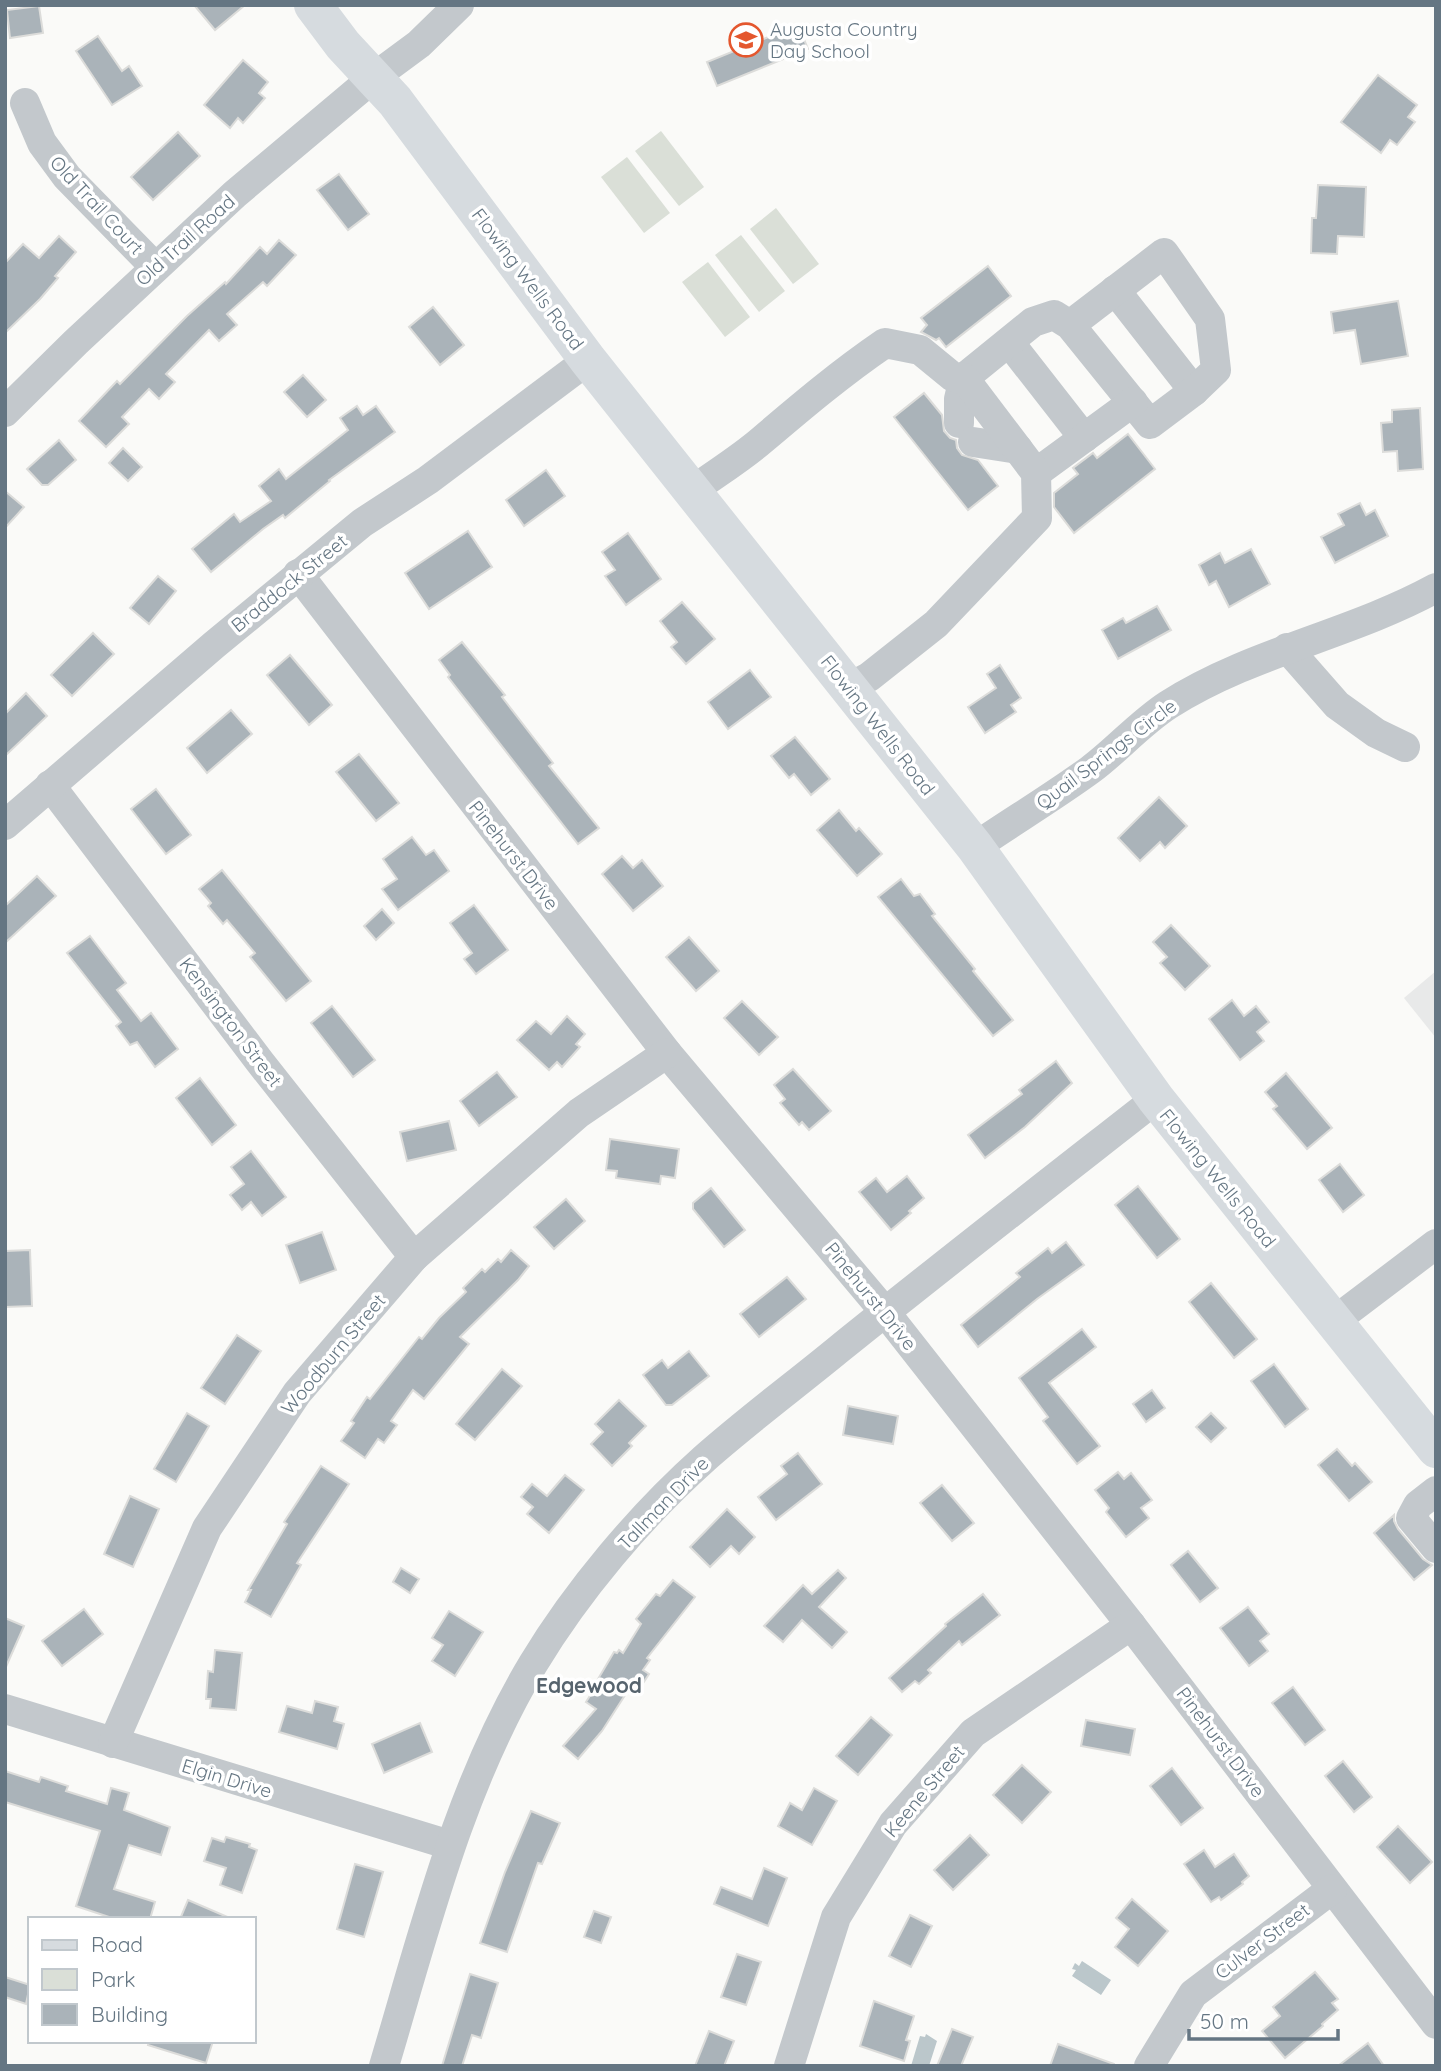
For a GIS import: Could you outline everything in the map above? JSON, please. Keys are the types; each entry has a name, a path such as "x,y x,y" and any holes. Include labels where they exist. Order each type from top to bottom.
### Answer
{"main road":[{"name":"Flowing Wells Road","path":"313,5 343,45 395,100 588,360 975,847 1156,1099 1436,1449"}],"street":[{"name":"Old Trail Road","path":"5,412 235,194 373,78 419,44 459,5"},
{"name":"Old Trail Court","path":"25,103 42,142 67,177 155,267"},
{"path":"1018,449 966,432 959,399 964,378 1033,322 1054,315 1070,325 1150,424 1194,391 1216,370 1210,320 1164,253 1070,325"},
{"path":"1115,290 1194,391"},
{"path":"1009,342 1084,438"},
{"path":"692,491 762,440 778,424 849,368 885,343 920,350 953,377 964,378 1036,472 1037,517 936,624 869,677 848,688"},
{"name":"Braddock Street","path":"5,825 362,523 428,480 588,360"},
{"path":"1036,472 1133,402"},
{"name":"Pinehurst Drive","path":"299,574 667,1053 885,1312 1131,1625 1436,2024"},
{"name":"Quail Springs Circle","path":"975,847 1092,769 1168,705 1247,663 1404,605 1436,588"},
{"path":"1287,648 1338,705 1376,733 1405,747"},
{"name":"Kensington Street","path":"50,785 260,1062 414,1257"},
{"name":"Woodburn Street","path":"113,1743 207,1528 297,1394 414,1257 579,1113 667,1053"},
{"name":"Tallman Drive","path":"384,2066 450,1845 498,1728 531,1667 574,1601 629,1535 704,1459 885,1312 1156,1099"},
{"path":"1334,1322 1436,1244"},
{"path":"1436,1491 1418,1505 1411,1518 1436,1548"},
{"name":"Keene Street","path":"789,2066 836,1917 893,1824 973,1733 1131,1625"},
{"name":"Elgin Drive","path":"5,1709 450,1845"},
{"name":"Culver Street","path":"1149,2066 1193,1994 1332,1889"}],"shaded area":[{"path":"1436,971 1436,1038 1404,998"},
{"path":"1082,1961 1111,1980 1101,1995 1072,1976 1076,1970 1072,1969 1075,1963 1079,1966"},
{"path":"926,2034 937,2041 929,2066 911,2066 920,2036 925,2037"}],"green space":[{"path":"661,131 704,187 679,206 635,151"},
{"path":"627,157 670,213 644,233 601,177"},
{"path":"776,208 819,264 793,284 750,229"},
{"path":"741,235 785,291 759,312 715,255"},
{"path":"708,262 750,317 725,337 682,282"}],"building":[{"path":"194,5 245,5 215,30"},
{"path":"39,6 43,33 10,38 7,10"},
{"path":"798,25 808,49 717,86 707,62"},
{"path":"98,36 122,71 129,66 142,86 112,105 76,51"},
{"path":"243,60 268,82 259,93 265,98 243,123 238,118 230,128 204,105"},
{"path":"1378,75 1417,105 1408,117 1415,122 1397,145 1390,140 1381,153 1341,122"},
{"path":"178,132 200,156 153,200 131,177"},
{"path":"339,174 369,214 348,230 317,190"},
{"path":"1318,185 1366,187 1364,237 1338,236 1337,254 1311,253 1312,218 1316,218"},
{"path":"59,236 76,252 40,299 5,333 5,263 23,244 39,258"},
{"path":"279,240 296,255 267,286 263,282 227,314 237,325 219,341 209,330 166,374 175,382 159,399 149,389 122,417 129,424 106,447 79,421 117,381 120,384 187,316 225,282 226,284 260,247 267,254"},
{"path":"988,266 1011,296 946,347 939,338 936,340 921,332 927,325 921,318"},
{"path":"1398,301 1408,356 1361,364 1355,330 1334,333 1331,312"},
{"path":"433,307 464,345 440,365 409,327"},
{"path":"303,375 326,400 307,417 284,392"},
{"path":"924,393 942,415 944,431 956,440 962,455 978,460 998,486 968,510 894,417"},
{"path":"357,406 363,415 376,406 395,432 329,480 285,518 283,515 263,529 211,572 192,549 234,514 240,522 271,501 259,486 279,469 286,479 348,430 340,418"},
{"path":"1420,408 1423,469 1398,471 1397,451 1383,452 1381,423 1392,422 1392,410"},
{"path":"1128,434 1155,469 1074,533 1054,507 1054,493 1078,474 1073,468 1093,453 1097,458"},
{"path":"59,440 76,460 48,485 42,485 27,469"},
{"path":"123,448 142,467 128,481 109,463"},
{"path":"546,470 565,496 524,526 506,500"},
{"path":"5,491 24,507 5,528"},
{"path":"1360,503 1366,515 1375,510 1388,536 1335,563 1321,537 1344,525 1338,514"},
{"path":"468,531 492,567 429,609 405,573"},
{"path":"628,533 661,579 626,605 605,576 615,570 602,552"},
{"path":"1251,549 1270,584 1229,607 1216,581 1209,585 1199,565 1220,553 1225,563"},
{"path":"158,576 176,591 149,624 130,608"},
{"path":"682,602 715,639 686,664 671,647 677,642 660,621"},
{"path":"1157,606 1171,630 1118,659 1102,630 1123,618 1126,623"},
{"path":"93,633 114,654 72,696 51,675"},
{"path":"462,642 505,695 502,697 553,763 549,766 599,828 578,844 448,677 450,675 439,660"},
{"path":"290,655 332,705 309,725 267,675"},
{"path":"1000,665 1021,698 1011,705 1016,712 985,733 968,707 996,688 987,674"},
{"path":"750,670 771,697 728,729 708,702"},
{"path":"26,693 47,716 5,756 5,714"},
{"path":"231,710 252,734 207,773 187,748"},
{"path":"795,737 830,779 811,795 794,774 789,778 771,756"},
{"path":"359,754 399,803 376,821 336,772"},
{"path":"156,789 191,835 166,854 131,809"},
{"path":"1159,797 1187,826 1165,848 1160,842 1140,861 1118,838"},
{"path":"839,810 856,831 859,828 882,854 857,876 817,830"},
{"path":"412,837 426,855 434,850 449,871 398,910 382,889 397,879 383,859"},
{"path":"622,856 633,868 642,860 663,886 633,911 602,874"},
{"path":"222,870 311,981 286,1001 250,957 255,953 227,920 223,924 208,906 211,903 199,889"},
{"path":"37,876 56,896 5,943 5,906"},
{"path":"901,879 914,896 920,894 935,914 932,916 1013,1020 993,1036 878,897"},
{"path":"474,905 508,950 476,974 464,959 472,953 450,923"},
{"path":"382,909 394,923 376,940 364,926"},
{"path":"1171,925 1210,966 1185,990 1160,963 1167,957 1153,942"},
{"path":"90,936 126,983 117,990 141,1021 151,1013 178,1049 155,1067 137,1042 130,1045 116,1026 121,1022 67,953"},
{"path":"689,937 719,971 696,991 666,957"},
{"path":"1232,1000 1244,1016 1256,1006 1269,1022 1257,1032 1264,1041 1240,1060 1209,1019"},
{"path":"742,1001 778,1037 759,1055 724,1018"},
{"path":"332,1006 375,1060 353,1077 311,1023"},
{"path":"567,1016 585,1034 576,1044 580,1047 562,1067 557,1062 549,1070 517,1040 536,1021 551,1034"},
{"path":"1056,1061 1072,1083 1025,1127 985,1158 968,1135 1022,1094 1019,1090"},
{"path":"793,1069 831,1111 809,1130 802,1122 799,1125 780,1103 785,1099 774,1085"},
{"path":"497,1072 517,1097 479,1126 460,1101"},
{"path":"1286,1073 1332,1128 1307,1149 1273,1109 1277,1106 1265,1092"},
{"path":"200,1078 236,1125 212,1145 176,1098"},
{"path":"449,1121 456,1150 407,1161 400,1132"},
{"path":"610,1139 679,1149 675,1178 661,1176 660,1184 616,1178 617,1171 606,1170"},
{"path":"251,1151 286,1197 262,1216 251,1202 242,1210 230,1195 244,1184 231,1167"},
{"path":"1340,1164 1364,1195 1343,1212 1319,1180"},
{"path":"907,1176 924,1198 891,1230 859,1192 876,1178 887,1192"},
{"path":"1138,1186 1180,1239 1157,1258 1115,1205"},
{"path":"711,1188 745,1230 724,1247 693,1209 693,1203"},
{"path":"566,1199 585,1221 554,1249 534,1227"},
{"path":"322,1232 336,1270 300,1283 286,1245"},
{"path":"1066,1242 1084,1265 978,1347 961,1325 1020,1277 1016,1273 1048,1248 1052,1253"},
{"path":"30,1250 32,1306 5,1307 5,1251"},
{"path":"511,1250 529,1266 460,1337 469,1344 424,1399 413,1390 391,1421 397,1425 384,1443 378,1439 365,1458 341,1441 367,1397 370,1399 419,1337 422,1339 466,1292 463,1288 482,1269 485,1272 498,1259 501,1262"},
{"path":"787,1277 806,1299 759,1337 740,1314"},
{"path":"1211,1283 1257,1339 1234,1358 1189,1302"},
{"path":"1082,1329 1096,1347 1049,1383 1100,1446 1077,1464 1043,1421 1048,1417 1019,1378"},
{"path":"237,1335 261,1351 225,1404 201,1388"},
{"path":"689,1351 709,1376 672,1405 666,1405 643,1375 662,1360 668,1368"},
{"path":"1274,1364 1308,1409 1285,1427 1251,1381"},
{"path":"502,1369 522,1386 475,1440 456,1424"},
{"path":"1152,1390 1165,1408 1146,1422 1133,1404"},
{"path":"619,1400 646,1426 629,1443 632,1446 612,1466 591,1444 603,1432 595,1424"},
{"path":"848,1406 898,1416 893,1444 843,1435"},
{"path":"187,1413 209,1426 176,1482 154,1469"},
{"path":"1211,1413 1226,1428 1211,1442 1196,1427"},
{"path":"1337,1449 1352,1466 1355,1463 1372,1482 1349,1501 1318,1465"},
{"path":"798,1453 822,1484 776,1520 758,1497 787,1474 781,1466"},
{"path":"321,1466 349,1484 297,1563 301,1565 271,1617 245,1602 251,1590 248,1590 287,1524 284,1522"},
{"path":"1118,1472 1124,1479 1131,1473 1152,1500 1141,1508 1149,1518 1126,1537 1106,1512 1109,1508 1095,1490"},
{"path":"565,1475 584,1490 549,1533 527,1514 533,1507 521,1497 532,1484 547,1496"},
{"path":"942,1485 974,1523 952,1541 920,1503"},
{"path":"130,1496 159,1509 133,1567 104,1554"},
{"path":"727,1509 755,1537 739,1554 731,1546 710,1567 690,1547"},
{"path":"1394,1515 1398,1529 1423,1559 1432,1565 1414,1580 1374,1533"},
{"path":"1188,1551 1218,1588 1200,1602 1171,1565"},
{"path":"401,1568 419,1579 410,1593 393,1582"},
{"path":"838,1570 846,1578 819,1607 847,1632 832,1648 802,1620 783,1642 764,1626 803,1585 812,1594"},
{"path":"673,1580 695,1597 647,1658 650,1660 643,1670 649,1674 636,1694 629,1689 602,1731 578,1759 563,1746 596,1709 586,1702 600,1680 598,1679 614,1652 619,1650 623,1653 641,1624 636,1619 656,1594 660,1596"},
{"path":"983,1594 1000,1615 962,1645 959,1641 928,1670 931,1673 919,1684 915,1681 902,1692 889,1678 946,1626 945,1624"},
{"path":"1248,1607 1269,1634 1260,1641 1268,1651 1249,1666 1220,1628"},
{"path":"84,1609 103,1634 62,1666 42,1641"},
{"path":"449,1611 483,1632 455,1676 432,1661 443,1645 432,1638"},
{"path":"5,1618 24,1626 5,1669"},
{"path":"215,1650 242,1653 236,1710 210,1708 211,1699 206,1699 208,1671 213,1672"},
{"path":"1293,1687 1325,1730 1305,1745 1272,1703"},
{"path":"315,1701 338,1707 334,1721 344,1724 337,1749 279,1732 287,1706 312,1713"},
{"path":"871,1717 892,1735 858,1775 836,1756"},
{"path":"1086,1720 1135,1729 1130,1755 1081,1746"},
{"path":"420,1723 432,1752 384,1773 372,1744"},
{"path":"1343,1761 1372,1797 1354,1812 1325,1776"},
{"path":"1022,1765 1051,1792 1022,1823 993,1795"},
{"path":"1172,1768 1203,1808 1181,1825 1150,1786"},
{"path":"5,1771 39,1782 41,1777 68,1786 66,1791 107,1804 111,1788 129,1793 124,1810 170,1827 161,1855 129,1845 114,1889 155,1902 151,1917 109,1917 76,1906 100,1831 5,1802"},
{"path":"814,1788 837,1801 812,1845 778,1826 790,1803 802,1810"},
{"path":"531,1811 560,1823 542,1864 538,1863 507,1952 480,1943 505,1872"},
{"path":"1398,1826 1432,1862 1410,1883 1377,1847"},
{"path":"970,1835 989,1855 953,1890 934,1870"},
{"path":"226,1837 250,1844 249,1847 257,1850 242,1893 220,1885 226,1868 204,1861 212,1838 224,1842"},
{"path":"1204,1850 1215,1867 1234,1854 1249,1876 1243,1884 1221,1900 1219,1897 1211,1902 1184,1864"},
{"path":"355,1864 383,1872 364,1937 337,1929"},
{"path":"764,1868 787,1878 768,1926 714,1904 721,1887 752,1899"},
{"path":"1132,1899 1168,1931 1138,1966 1115,1947 1129,1929 1116,1918"},
{"path":"188,1900 227,1917 181,1917"},
{"path":"594,1911 611,1917 601,1943 584,1937"},
{"path":"910,1915 932,1926 911,1967 889,1956"},
{"path":"737,1954 761,1962 746,2005 721,1997"},
{"path":"1315,1972 1338,1999 1332,2003 1338,2010 1285,2058 1262,2031 1280,2016 1273,2007"},
{"path":"470,1974 498,1983 481,2038 472,2035 462,2066 442,2066"},
{"path":"5,1977 28,1984 26,2004 5,1997"},
{"path":"874,2001 914,2016 906,2040 910,2041 904,2061 860,2046"},
{"path":"952,2029 973,2037 961,2066 937,2066"},
{"path":"709,2031 734,2041 724,2066 695,2066"},
{"path":"148,2043 212,2043 206,2063"},
{"path":"1368,2043 1384,2066 1338,2066"},
{"path":"1058,2044 1114,2064 1114,2066 1050,2066"}],"place":[{"name":"Augusta Country Day School","path":"746,40"}],"district":[{"name":"Edgewood","path":"589,1685"}]}
